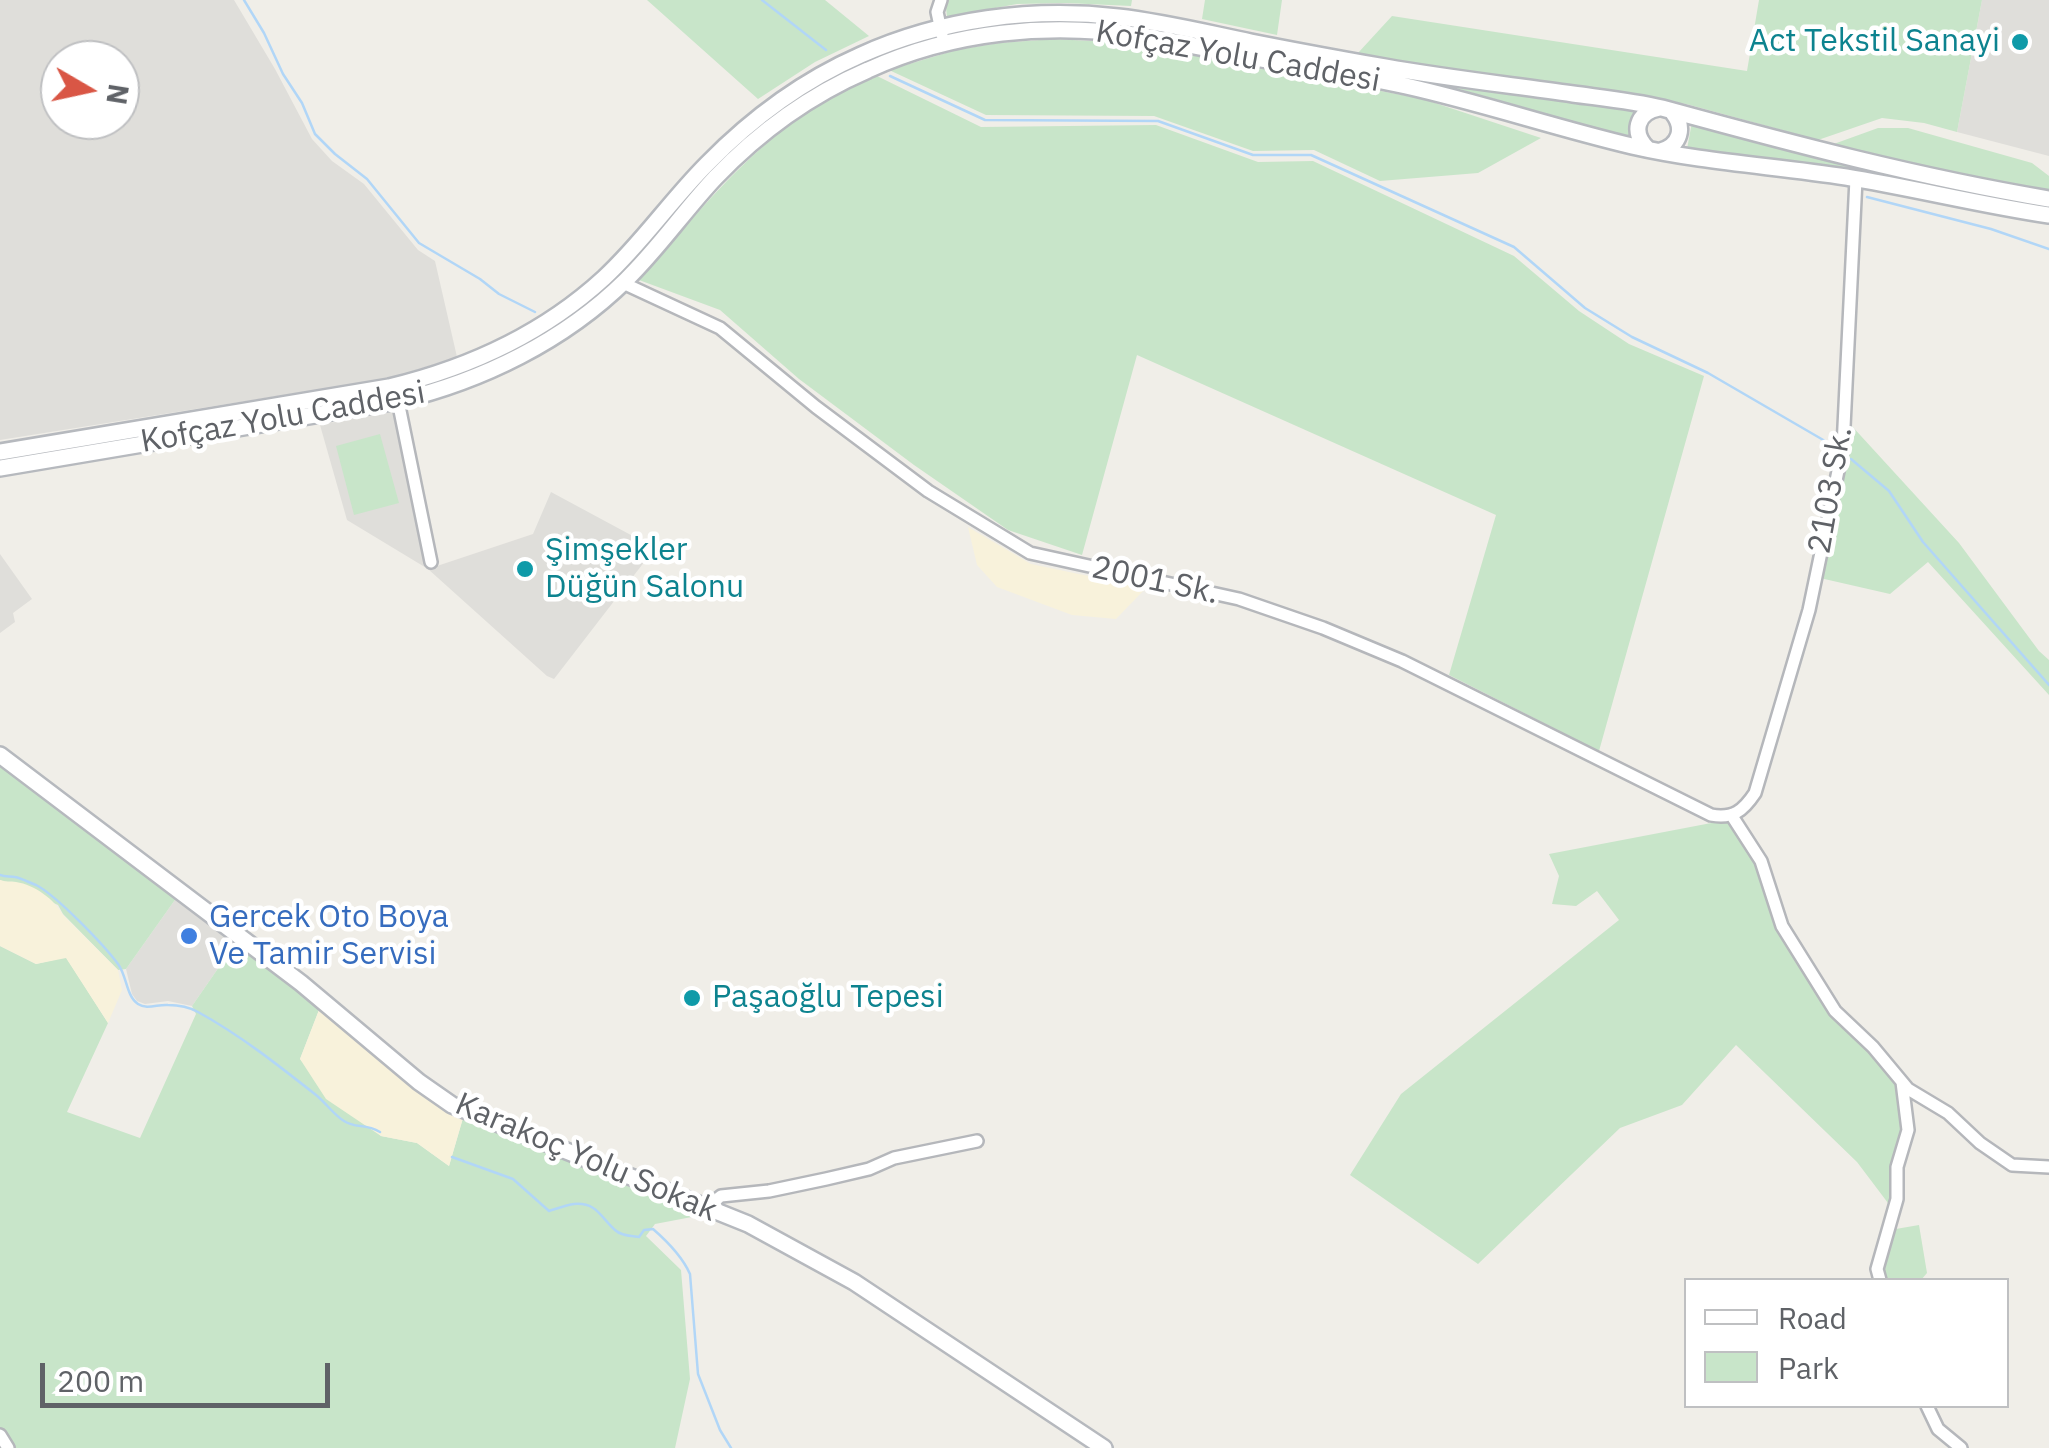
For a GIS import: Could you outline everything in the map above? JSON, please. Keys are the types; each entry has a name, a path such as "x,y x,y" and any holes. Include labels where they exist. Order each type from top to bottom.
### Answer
{"main road":[{"name":"Kofçaz Yolu Caddesi","path":"0,468 398,402 452,385 522,355 562,331 624,283 714,179 787,116 836,84 942,36 1018,15 1116,16 1433,76 1666,110 1901,170 2049,199"},
{"name":"Kofçaz Yolu Caddesi","path":"0,452 389,387 480,358 546,322 601,282 708,163 788,95 862,54 913,36 1026,30 1143,36 1407,86 1655,150 1856,179 2049,216"},
{"path":"1666,110 1680,126 1680,133 1674,145 1655,150 1639,139 1638,125 1645,113 1666,110"},
{"name":"Karakoç Yolu Sokak","path":"0,755 301,983 418,1082 452,1105 748,1224 854,1282 1104,1448"}],"street":[{"path":"941,0 936,12 942,36"},
{"name":"2103 Sk.","path":"1728,817 1746,807 1755,793 1809,610 1843,447 1856,179"},
{"name":"2001 Sk.","path":"624,283 720,328 928,491 1030,554 1239,600 1323,628 1402,662 1711,815 1728,817"},
{"path":"398,402 431,562"},
{"path":"1728,817 1762,861 1782,926 1835,1011 1908,1089 1948,1113 1980,1144 2012,1165 2049,1167"},
{"path":"1879,1278 1877,1269 1896,1199 1896,1168 1908,1130 1902,1082"},
{"path":"704,1209 722,1196 826,1180 894,1158 976,1141"},
{"path":"1928,1408 1938,1429 1960,1448"},
{"path":"0,1435 8,1448"}],"shaded area":[{"path":"0,0 234,0 312,139 332,161 364,184 418,250 435,261 457,357 391,378 0,440"},
{"path":"1982,0 2049,0 2049,156 1957,132"},
{"path":"395,410 428,569 347,520 320,425"},
{"path":"551,492 655,548 554,679 428,569 533,534"},
{"path":"0,554 32,599 13,613 15,622 0,633"},
{"path":"177,897 237,941 192,1006 168,1001 145,1004 132,994 126,969"}],"green space":[{"path":"647,0 825,0 869,36 815,62 758,99"},
{"path":"949,0 1132,0 1131,6 1017,4 947,17"},
{"path":"1205,0 1282,0 1277,35 1202,19"},
{"path":"1759,0 1982,0 1957,132 1882,118 1818,140 1686,104 1358,53 1392,16 1747,71"},
{"path":"1054,39 1110,42 1186,54 1423,99 1541,138 1478,173 1380,181 1314,150 1253,151 1154,116 986,115 889,70 956,50"},
{"path":"877,76 981,127 1156,125 1258,162 1313,161 1514,256 1579,311 1629,344 1704,376 1599,751 1449,675 1496,515 1137,355 1082,555 1008,530 799,379 720,310 639,280 721,187 766,144 822,102"},
{"path":"1441,84 1634,111 1629,137"},
{"path":"1692,122 1890,176 1687,149"},
{"path":"1878,128 1908,128 2032,163 2049,176 2049,191 1966,178 1831,145"},
{"path":"1850,424 1959,543 2049,660 2049,695 1928,562 1890,594 1820,578"},
{"path":"380,434 399,503 354,515 336,446"},
{"path":"0,763 177,897 126,969 118,970 58,905 0,880"},
{"path":"1727,820 1758,864 1778,929 1899,1084 1904,1130 1891,1207 1857,1162 1736,1045 1682,1105 1620,1128 1478,1264 1350,1175 1401,1094 1619,920 1597,891 1576,906 1552,904 1559,876 1549,854"},
{"path":"237,941 319,1010 300,1059 381,1136 417,1143 449,1166 463,1118 697,1216 655,1224 646,1236 681,1270 690,1379 675,1448 0,1448 0,946 36,964 66,957 108,1023 67,1112 140,1138 196,1014 192,1006"},
{"path":"1919,1225 1927,1273 1923,1278 1885,1278 1890,1230"}],"sand":[{"path":"968,527 1031,564 1146,588 1116,619 1072,615 997,587 977,565"},
{"path":"0,880 30,886 43,894 118,970 122,990 108,1023 66,958 36,964 0,946"},
{"path":"319,1010 413,1088 463,1118 449,1166 417,1143 381,1136 326,1099 300,1059"}],"waterway":[{"path":"244,0 302,103 315,134 367,179 419,243 535,312"},
{"path":"762,0 826,50"},
{"path":"890,76 985,120 1158,121 1253,155 1311,155 1514,247 1585,308 1825,441"},
{"path":"1867,197 1991,229 2049,249"},
{"path":"1851,459 1889,491 1923,542 2049,685"},
{"path":"0,875 36,885 67,909 118,964 138,1004 180,1006 198,1012 273,1062 344,1121 380,1132"},
{"path":"452,1157 513,1179 549,1211 582,1204 598,1212 620,1233 639,1237 644,1230 653,1229 669,1244 690,1274 698,1374 731,1448"}],"place":[{"name":"Act Tekstil Sanayi","path":"2020,42"},
{"name":"Şimşekler Düğün Salonu","path":"525,569"},
{"name":"Gercek Oto Boya Ve Tamir Servisi","path":"189,936"},
{"name":"Paşaoğlu Tepesi","path":"692,998"}]}
